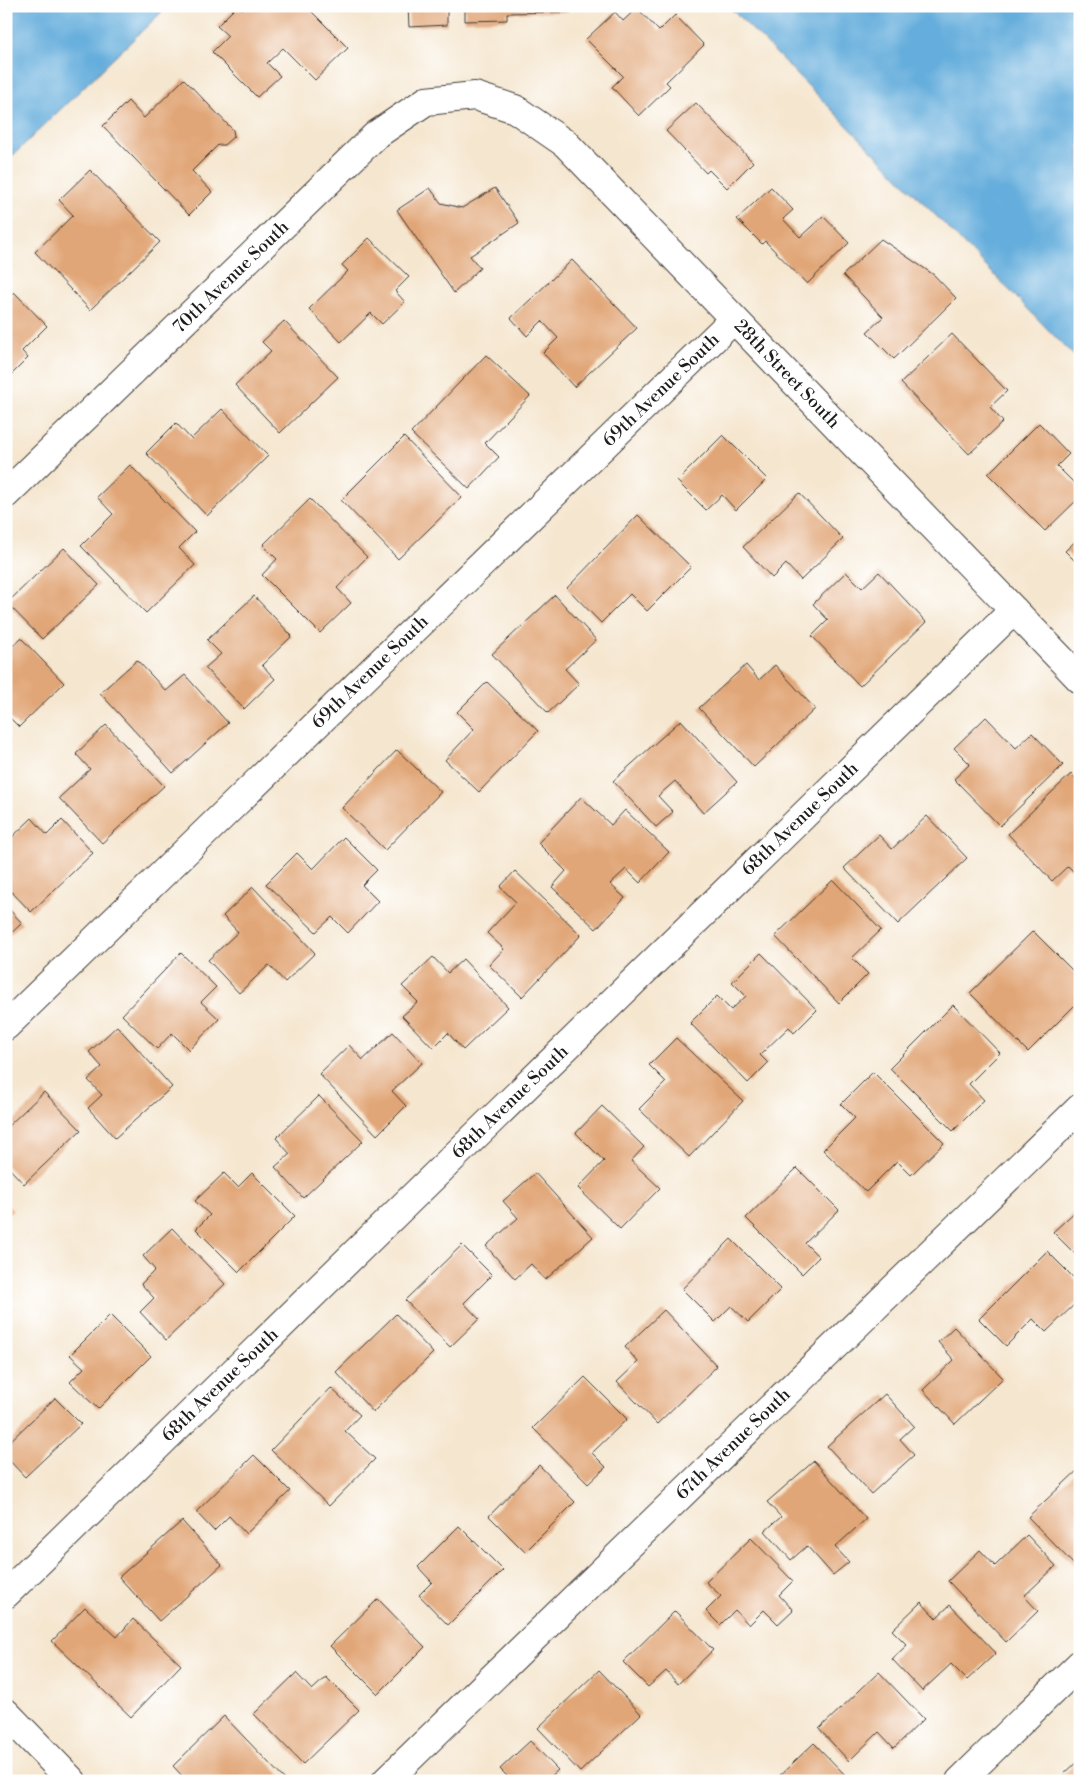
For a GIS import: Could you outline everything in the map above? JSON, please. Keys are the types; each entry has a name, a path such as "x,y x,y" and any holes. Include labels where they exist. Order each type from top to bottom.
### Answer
{"street":[{"name":"28th Street South","path":"475,96 515,109 566,144 1080,679"},
{"name":"70th Avenue South","path":"6,494 376,135 426,101 475,96"},
{"name":"69th Avenue South","path":"6,1026 734,319"},
{"name":"68th Avenue South","path":"6,1594 1014,610"},
{"name":"67th Avenue South","path":"386,1781 1080,1108"},
{"path":"960,1781 1080,1664"},
{"path":"6,1713 72,1781"}],"water":[{"path":"6,6 168,6 6,162"},
{"path":"728,6 1079,6 1080,362 762,39"}],"building":[{"path":"237,6 243,9 246,6 306,6 348,48 315,80 283,48 267,63 280,76 257,97 212,52 228,36 217,26"},
{"path":"408,6 447,6 447,25 409,27"},
{"path":"465,6 568,6 568,12 507,13 507,20 465,21"},
{"path":"637,8 659,31 675,15 704,45 666,82 670,86 639,116 612,87 623,76 586,39 615,12 623,21"},
{"path":"184,79 233,130 234,136 224,145 218,145 192,171 212,192 189,215 103,126 128,101 144,118"},
{"path":"696,103 753,162 727,188 709,170 706,173 666,131"},
{"path":"90,170 160,242 90,310 35,252 73,215 59,200"},
{"path":"771,187 793,210 783,219 800,237 823,216 849,243 807,284 765,241 762,244 737,219"},
{"path":"430,188 441,203 462,208 495,188 519,223 470,256 480,268 454,293 397,210"},
{"path":"369,238 409,277 395,291 405,302 382,324 371,313 341,342 309,309 348,271 342,265"},
{"path":"881,239 934,275 956,298 894,359 867,332 883,317 843,275"},
{"path":"572,260 637,328 574,387 543,353 558,338 542,321 527,336 511,318"},
{"path":"14,292 47,326 22,351 28,358 6,380 6,300"},
{"path":"284,321 338,377 280,433 235,385 271,351 262,342"},
{"path":"952,334 1007,391 990,407 1003,422 969,454 901,383"},
{"path":"486,355 530,396 485,443 499,457 469,489 411,433"},
{"path":"222,409 268,456 207,516 146,453 176,423 191,439"},
{"path":"1039,423 1069,454 1057,466 1080,489 1080,497 1045,531 988,474"},
{"path":"723,435 767,479 736,510 722,495 706,510 677,481"},
{"path":"404,437 462,497 398,559 341,500"},
{"path":"130,465 195,532 179,548 195,565 146,613 81,546 113,514 97,497"},
{"path":"799,493 843,539 801,580 786,564 772,578 743,547"},
{"path":"310,499 367,557 337,588 351,603 320,633 262,575 277,559 263,545"},
{"path":"638,515 691,567 647,611 630,594 601,623 567,588"},
{"path":"1080,537 1080,566 1065,551"},
{"path":"64,548 99,585 42,639 7,603"},
{"path":"846,572 862,588 879,572 926,622 860,686 812,636 828,620 813,604"},
{"path":"555,595 596,640 565,669 579,684 548,713 492,654"},
{"path":"254,596 292,636 262,665 275,679 244,709 205,668 221,654 207,640"},
{"path":"21,638 64,683 19,727 6,714 6,652"},
{"path":"137,660 166,691 185,675 228,723 173,773 100,693"},
{"path":"746,665 759,680 775,665 815,709 754,767 699,708"},
{"path":"487,682 538,731 479,792 445,760 474,729 457,712"},
{"path":"986,717 1016,748 1032,733 1063,765 1000,826 954,779 970,764 954,748"},
{"path":"681,720 737,782 703,813 675,781 658,796 673,812 656,827 613,781"},
{"path":"106,725 164,786 102,843 59,798 90,769 76,754"},
{"path":"397,750 441,792 385,850 342,808"},
{"path":"1071,774 1080,784 1080,878 1068,866 1052,881 1008,834"},
{"path":"581,797 611,825 625,810 669,852 640,883 626,869 610,884 625,898 596,929 552,887 566,871 538,843"},
{"path":"927,816 967,858 898,924 844,868 879,835 892,849"},
{"path":"32,818 47,835 62,820 93,853 31,912 6,886 6,843"},
{"path":"344,837 377,870 362,885 378,901 348,933 332,917 316,932 266,884 297,853 313,869"},
{"path":"515,871 581,935 522,997 489,965 504,949 487,933 516,902 500,887"},
{"path":"833,880 881,930 852,958 868,974 839,1003 775,936"},
{"path":"253,887 315,953 285,982 269,965 239,993 208,960 238,932 223,916"},
{"path":"6,906 22,923 6,938"},
{"path":"1033,931 1080,978 1080,1000 1028,1052 970,993"},
{"path":"181,953 216,987 201,1002 219,1019 189,1050 172,1033 157,1049 122,1015"},
{"path":"761,953 817,1010 794,1033 789,1027 760,1055 768,1063 748,1083 690,1023 717,996 731,1010 746,996 732,982"},
{"path":"433,957 448,973 463,959 508,1007 463,1050 448,1033 433,1048 402,1016 418,1002 402,986"},
{"path":"953,1005 1000,1053 969,1084 984,1100 953,1131 890,1068"},
{"path":"117,1026 172,1087 115,1138 88,1108 102,1095 88,1080 102,1067 89,1052"},
{"path":"393,1032 422,1063 392,1091 406,1106 377,1135 319,1074 349,1045 363,1060"},
{"path":"676,1038 743,1101 689,1157 639,1109 666,1082 649,1065"},
{"path":"873,1072 944,1143 911,1175 897,1161 866,1192 823,1150 855,1118 841,1104"},
{"path":"44,1092 81,1130 24,1184 6,1165 6,1128"},
{"path":"319,1096 363,1141 303,1198 275,1167 290,1154 276,1138"},
{"path":"602,1106 644,1147 631,1161 660,1188 620,1229 578,1188 604,1161 576,1133"},
{"path":"797,1168 839,1210 805,1243 819,1257 802,1274 746,1218"},
{"path":"224,1173 238,1187 252,1173 295,1216 239,1272 196,1229 210,1215 195,1201"},
{"path":"535,1173 593,1237 545,1280 531,1264 515,1279 486,1246 518,1218 503,1201"},
{"path":"6,1204 13,1210 6,1216"},
{"path":"1080,1207 1080,1259 1053,1232"},
{"path":"172,1228 225,1284 166,1340 140,1312 154,1298 141,1284 155,1270 143,1256"},
{"path":"731,1239 781,1289 748,1322 731,1306 715,1322 682,1289"},
{"path":"462,1245 492,1275 464,1303 479,1319 450,1347 405,1300"},
{"path":"1047,1251 1080,1284 1080,1299 1046,1332 1033,1319 1006,1346 979,1319"},
{"path":"664,1310 717,1366 657,1424 617,1382 638,1362 625,1347"},
{"path":"396,1314 433,1353 373,1412 336,1372"},
{"path":"110,1315 151,1356 98,1409 70,1382 84,1368 70,1355"},
{"path":"954,1327 1003,1378 955,1424 923,1390 954,1360 938,1342"},
{"path":"585,1377 627,1419 592,1453 606,1467 588,1484 533,1428"},
{"path":"331,1388 360,1415 345,1431 375,1459 329,1506 271,1450"},
{"path":"885,1394 914,1426 900,1439 914,1455 871,1494 827,1446"},
{"path":"55,1398 81,1424 25,1477 6,1457 6,1445"},
{"path":"254,1455 290,1491 246,1534 229,1516 214,1531 196,1512"},
{"path":"814,1461 866,1519 835,1547 849,1562 833,1575 807,1546 791,1560 765,1531 781,1517 767,1502"},
{"path":"539,1465 575,1502 525,1552 489,1516"},
{"path":"1080,1468 1080,1569 1079,1570 1028,1517"},
{"path":"182,1521 222,1565 159,1621 119,1577"},
{"path":"459,1526 503,1570 448,1625 419,1595 432,1582 418,1567"},
{"path":"1027,1535 1056,1566 1024,1596 1038,1611 1006,1642 948,1581 980,1550 995,1566"},
{"path":"751,1538 793,1581 779,1595 793,1610 778,1624 764,1610 749,1625 735,1610 720,1625 706,1611 721,1596 706,1582"},
{"path":"378,1599 425,1647 378,1694 330,1646"},
{"path":"921,1602 936,1618 950,1605 996,1653 967,1680 951,1664 922,1691 892,1659 907,1645 892,1630"},
{"path":"85,1607 117,1637 133,1619 181,1665 131,1717 52,1641"},
{"path":"675,1611 713,1650 678,1684 666,1671 648,1687 623,1662"},
{"path":"599,1670 641,1714 580,1772 538,1728"},
{"path":"879,1672 924,1719 894,1748 879,1732 849,1761 819,1729"},
{"path":"296,1673 312,1690 326,1677 359,1710 303,1764 254,1714"},
{"path":"224,1716 286,1781 187,1781 173,1766"},
{"path":"530,1741 558,1770 546,1781 512,1781 500,1769"},
{"path":"814,1743 851,1781 774,1781"},
{"path":"1080,1759 1080,1781 1069,1781 1063,1775"}]}
